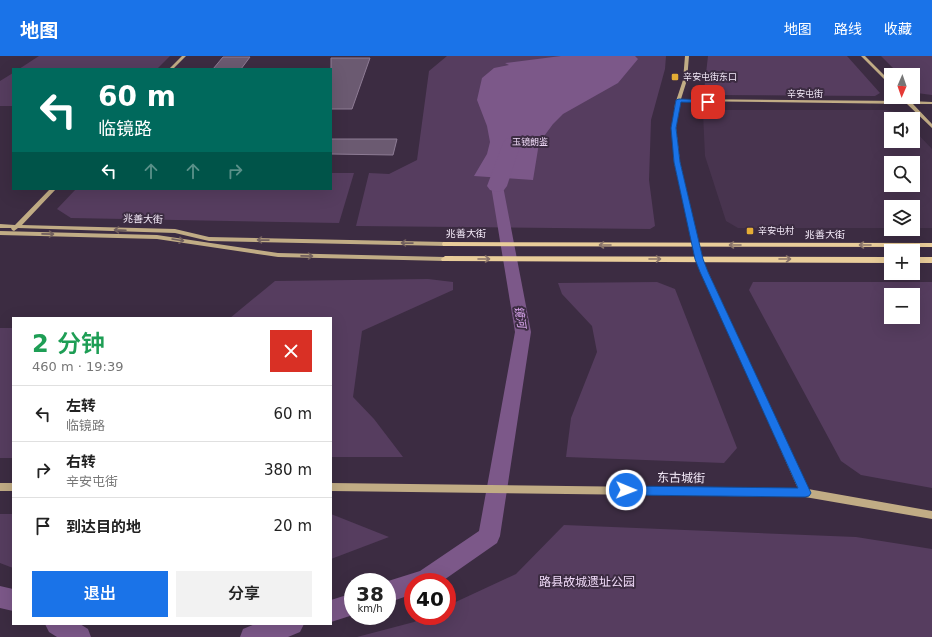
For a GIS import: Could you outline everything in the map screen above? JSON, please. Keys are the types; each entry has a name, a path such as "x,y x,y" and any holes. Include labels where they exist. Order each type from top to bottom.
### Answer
{"main road":[{"name":"兆善大街","path":"446,244 932,245"},
{"name":"兆善大街","path":"445,259 884,260"},
{"path":"920,260 932,260"}],"street":[{"path":"172,68 184,56"},
{"path":"687,56 685,80 679,100 674,128 677,162 699,259 805,493"},
{"path":"864,56 884,77"},
{"name":"辛安屯街","path":"679,100 884,103"},
{"name":"辛安屯街","path":"920,103 932,103"},
{"path":"909,104 932,127"},
{"path":"9,234 52,190"},
{"name":"兆善大街","path":"0,226 175,231 208,239 446,244"},
{"name":"兆善大街","path":"0,233 157,237 278,255 445,259"},
{"path":"0,487 12,487"},
{"name":"东古城街","path":"332,487 805,493 932,515"}],"shaded area":[{"path":"561,56 635,56 638,59 618,83 563,114 553,124 539,143 533,180 474,176 487,154 490,142 487,126 477,100 482,78 494,68 509,65 505,63"},
{"path":"705,110 886,110 895,112 884,112 884,148 920,148 920,136 932,149 932,228 920,228 920,200 884,200 884,228 738,228 726,221 705,156 703,113"}],"green space":[{"path":"39,56 170,56 158,68 21,68"},
{"name":"玉镜朗鉴","path":"447,56 666,56 665,69 651,120 649,180 655,226 650,229 356,226 369,173 389,174 417,160 429,71"},
{"path":"708,56 847,56 880,93 875,96 713,95 704,91"},
{"path":"881,56 932,56 932,95 920,93 920,68 893,68"},
{"path":"12,74 12,106 0,106 0,81"},
{"path":"332,173 354,173 339,223 71,218 57,209 75,190 332,190"},
{"path":"428,279 453,282 453,290 362,331 353,397 374,419 403,457 332,457 332,317 231,317 275,281"},
{"path":"657,282 675,289 737,448 724,463 566,457 571,418 597,352 592,326 562,294 558,283"},
{"path":"753,282 932,282 932,488 861,475 841,461 749,290"},
{"path":"0,328 12,328 12,458 0,458"},
{"path":"0,514 12,514 12,568 0,563"},
{"path":"332,514 389,537 332,559"},
{"name":"路县故城遗址公园","path":"564,525 856,537 932,549 932,637 357,637 404,625 456,625 456,602 516,574"}],"building":[{"path":"223,57 250,57 242,68 214,68"},
{"path":"331,58 370,58 352,109 332,109"},
{"path":"332,139 397,139 393,155 332,154"}],"waterway":[{"name":"镜河","path":"497,186 512,143"},
{"name":"镜河","path":"436,573 489,536 523,332 497,186"},
{"name":"镜河","path":"396,589 404,587"},
{"name":"镜河","path":"0,597 12,600"},
{"name":"镜河","path":"332,611 344,607"},
{"name":"镜河","path":"59,625 79,637"},
{"name":"镜河","path":"252,637 289,625"}],"place":[{"name":"辛安屯街东口","path":"675,77"},
{"name":"辛安屯村","path":"750,231"}],"route":[{"path":"626,490 805,493 699,259 677,162 674,128 679,100 708,102"}]}
